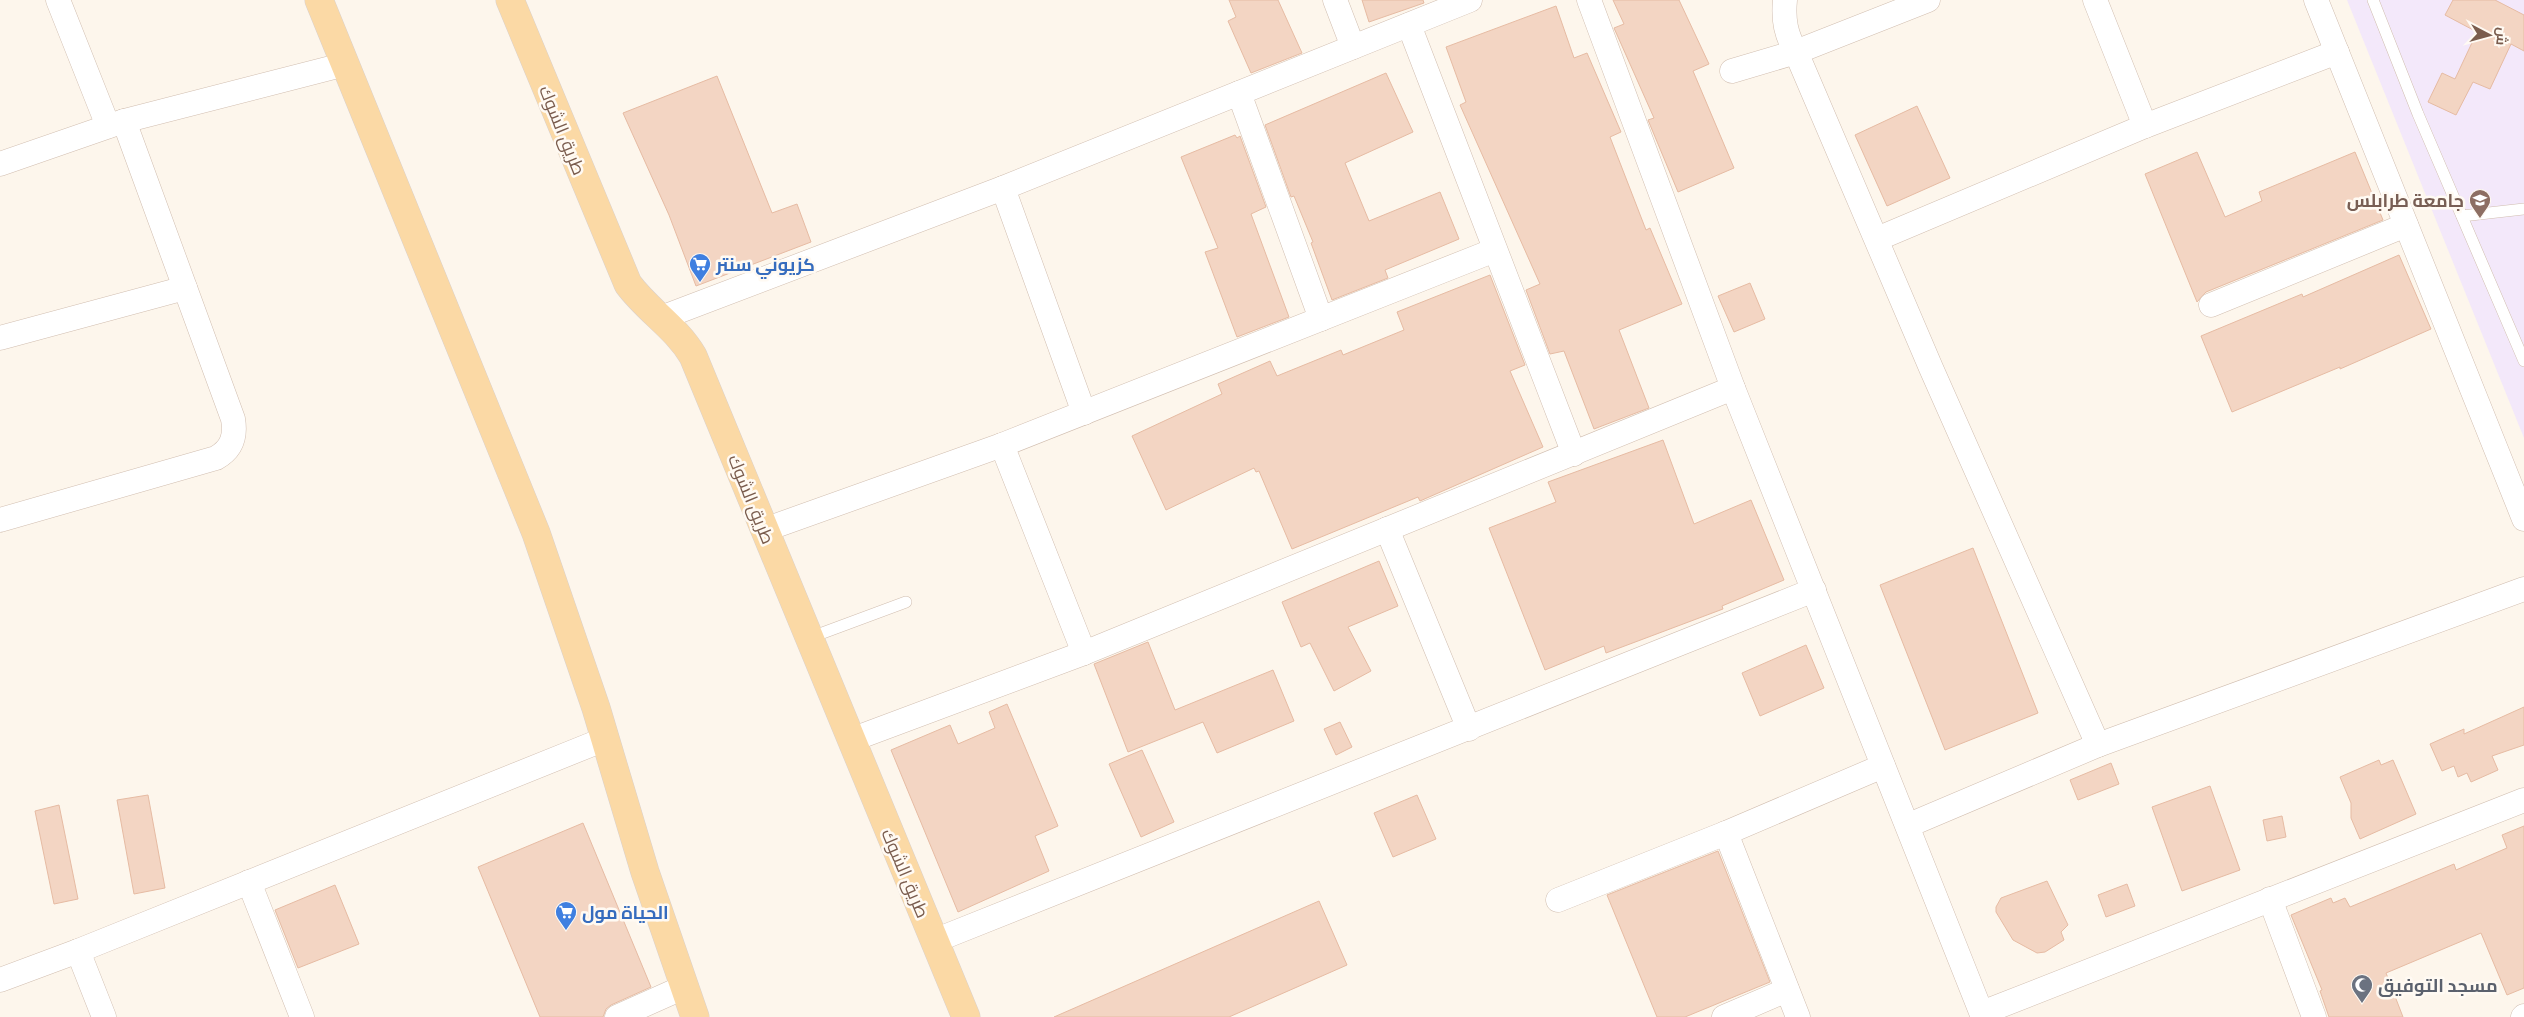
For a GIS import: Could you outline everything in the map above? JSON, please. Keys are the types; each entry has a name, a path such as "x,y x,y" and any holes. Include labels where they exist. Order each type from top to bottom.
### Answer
{"main road":[{"path":"319,0 536,533 606,739 644,872 695,1017"},
{"name":"طريق الشوك","path":"510,0 628,284 644,305 675,330 693,356 966,1017"}],"street":[{"path":"0,520 216,458 228,448 234,434 232,419 185,288 116,124 58,0"},
{"path":"1336,0 1353,47"},
{"path":"661,318 1003,188 1470,0"},
{"path":"1589,0 1733,388 1883,766 1909,825 1982,1015 2270,899 2524,800"},
{"path":"1785,0 1784,16 1787,36 1796,52 1931,368 2098,745"},
{"path":"1732,71 1796,52 1928,0"},
{"path":"2095,0 2145,126"},
{"path":"2316,0 2524,519"},
{"path":"1409,25 1574,454"},
{"path":"1877,238 2145,126 2337,52"},
{"path":"0,164 116,124 346,64"},
{"path":"1239,93 1321,319"},
{"path":"1003,188 1084,412"},
{"path":"2211,305 2406,225"},
{"path":"764,530 1002,445 1495,250"},
{"path":"0,338 185,288"},
{"path":"851,740 1084,653 1733,388"},
{"path":"1002,445 1084,653"},
{"path":"1387,529 1469,729"},
{"path":"1909,825 2098,745 2524,589"},
{"path":"934,941 1814,590"},
{"path":"0,980 78,951 606,739"},
{"path":"1558,900 1726,833 1883,766"},
{"path":"1726,833 1798,1017"},
{"path":"249,882 302,1017"},
{"path":"2270,899 2314,1017"},
{"path":"78,951 104,1017"},
{"path":"617,1017 684,987"},
{"path":"1724,1017 1788,990"}],"lane":[{"path":"2373,0 2524,361"},
{"path":"2462,216 2524,209"},
{"path":"809,638 906,602"}],"shaded area":[{"name":"جامعة طرابلس","path":"2347,0 2524,0 2524,438"}],"building":[{"path":"1229,0 1278,0 1302,53 1251,73 1228,21 1236,17"},
{"path":"1362,0 1423,0 1424,3 1369,22"},
{"path":"1613,0 1679,0 1709,64 1693,71 1734,168 1678,192 1648,120 1654,118 1614,28 1624,24"},
{"path":"2453,0 2495,0 2524,15 2524,51 2511,44 2490,89 2473,82 2456,115 2428,102 2442,73 2455,79 2477,32 2445,15"},
{"path":"1556,6 1574,58 1587,53 1621,132 1610,137 1646,230 1650,228 1682,304 1619,330 1649,408 1594,429 1564,351 1550,354 1526,290 1540,284 1460,105 1466,102 1446,47"},
{"path":"1386,73 1413,132 1345,163 1369,221 1440,192 1459,239 1385,270 1388,278 1332,300 1311,243 1313,242 1294,196 1291,197 1265,125"},
{"path":"717,76 772,213 797,204 811,242 696,286 669,215 623,113"},
{"path":"1917,106 1950,178 1887,206 1855,135"},
{"path":"1235,135 1237,138 1240,136 1266,207 1251,214 1289,317 1237,337 1205,252 1218,248 1181,157"},
{"path":"2197,152 2225,217 2262,201 2259,192 2355,152 2383,220 2206,292 2197,302 2145,174"},
{"path":"2399,255 2431,329 2340,369 2340,367 2232,412 2201,336 2302,294 2303,297"},
{"path":"1490,275 1525,365 1510,371 1543,447 1420,501 1418,497 1292,549 1259,471 1256,472 1254,468 1166,510 1132,436 1222,394 1218,384 1270,361 1277,376 1341,350 1343,355 1404,330 1397,312"},
{"path":"1750,283 1765,319 1734,332 1718,296"},
{"path":"1663,440 1694,524 1751,500 1784,580 1722,606 1723,609 1606,653 1604,646 1545,670 1489,528 1556,502 1548,482"},
{"path":"1973,548 2038,713 1945,750 1880,585"},
{"path":"1379,561 1398,606 1348,627 1371,671 1334,691 1310,643 1301,647 1282,602"},
{"path":"1148,642 1175,710 1273,670 1294,721 1217,753 1203,722 1128,752 1094,664"},
{"path":"1806,645 1824,688 1760,716 1742,673"},
{"path":"1007,704 1058,826 1035,836 1049,871 958,912 891,750 950,725 958,744 995,728 989,712"},
{"path":"2524,707 2524,745 2492,756 2498,770 2471,782 2467,773 2458,777 2454,766 2442,771 2430,744 2464,729 2464,734"},
{"path":"1340,722 1352,747 1336,755 1324,729"},
{"path":"1142,750 1174,822 1141,837 1109,764"},
{"path":"2379,760 2381,765 2393,760 2416,814 2360,839 2351,818 2351,803 2340,777"},
{"path":"2111,763 2119,784 2078,800 2070,780"},
{"path":"2210,786 2240,870 2182,891 2152,807"},
{"path":"148,795 165,888 134,894 117,800"},
{"path":"1417,795 1436,839 1393,857 1374,813"},
{"path":"59,805 78,899 54,904 35,811"},
{"path":"2282,816 2286,837 2267,841 2263,820"},
{"name":"الحياة مول","path":"583,823 651,987 611,1005 606,1009 603,1017 540,1017 478,867"},
{"path":"2524,826 2524,988 2507,995 2481,933 2386,973 2403,1017 2329,1017 2320,991 2322,990 2291,915 2331,898 2333,903 2345,898 2350,907 2454,864 2456,870 2507,848 2502,835"},
{"path":"1718,851 1770,982 1685,1017 1657,1017 1607,895"},
{"path":"2047,881 2068,925 2061,932 2064,940 2045,952 2037,953 2013,940 1996,912 1996,907 2001,898"},
{"path":"2127,884 2135,906 2106,917 2098,895"},
{"path":"335,885 359,944 298,968 275,910"},
{"path":"1319,901 1347,965 1229,1017 1054,1017"}],"place":[{"name":"جامعة طرابلس","path":"2480,219"},
{"name":"كزيوني سنتر","path":"700,283"},
{"name":"الحياة مول","path":"566,931"},
{"name":"مسجد التوفيق","path":"2362,1004"}]}
